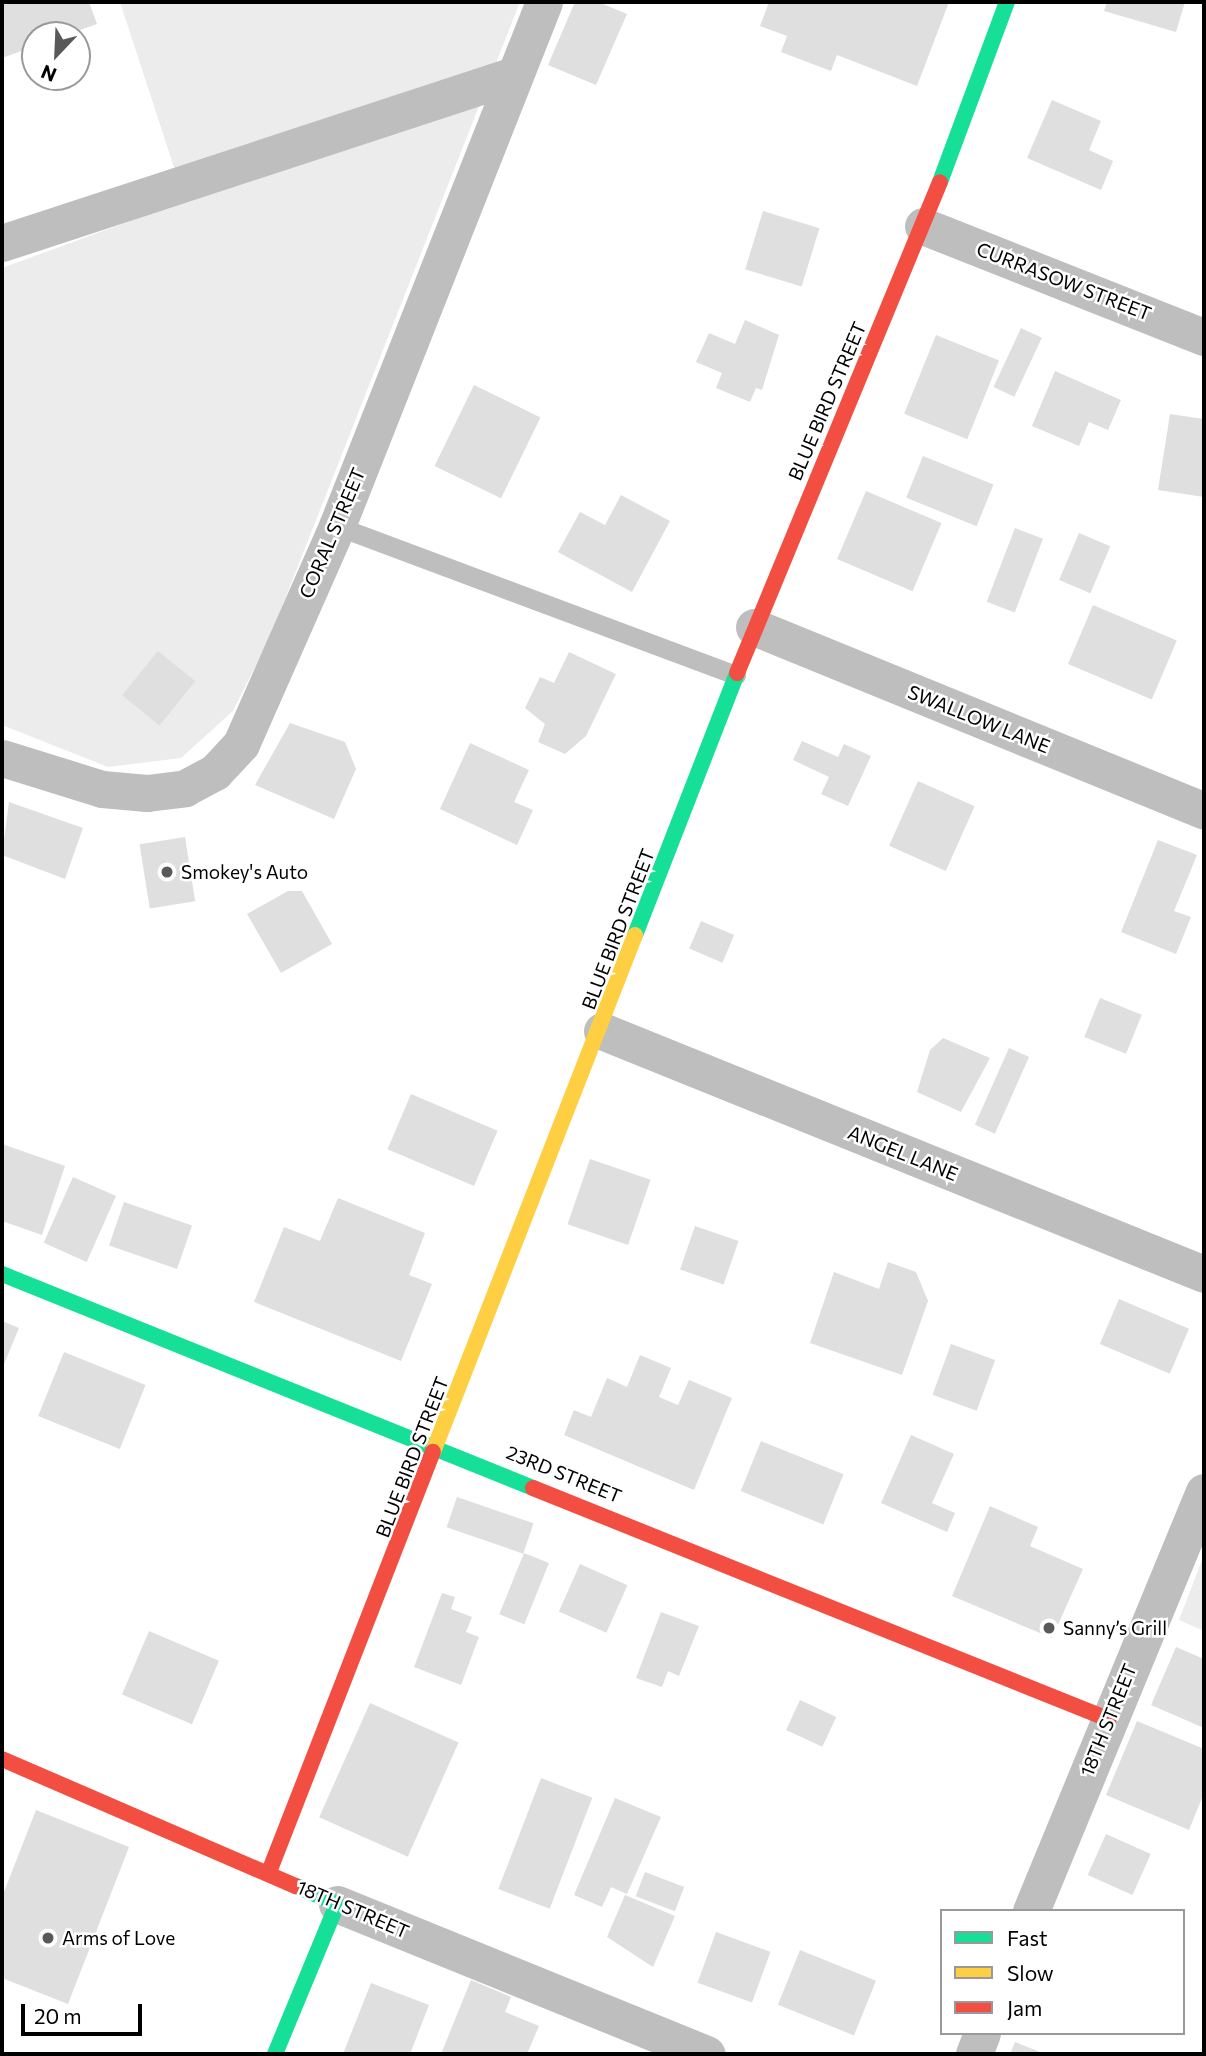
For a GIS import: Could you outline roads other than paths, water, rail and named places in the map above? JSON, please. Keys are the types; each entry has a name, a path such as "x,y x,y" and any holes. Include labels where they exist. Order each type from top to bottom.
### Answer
{"street":[{"name":"CORAL STREET","path":"2,758 102,789 147,793 185,788 215,772 241,744 337,526 511,76 544,2"},
{"name":"BLUE BIRD STREET","path":"269,1872 602,1031 754,628 923,226 1007,2"},
{"path":"2,243 511,76"},
{"name":"CURRASOW STREET","path":"923,226 1204,337"},
{"name":"SWALLOW LANE","path":"754,628 1204,811"},
{"name":"ANGEL LANE","path":"602,1031 1204,1274"},
{"name":"23RD STREET","path":"2,1275 439,1446 1108,1719"},
{"name":"18TH STREET","path":"1032,1909 1204,1492"},
{"name":"18TH STREET","path":"2,1759 269,1872 337,1904 707,2054"},
{"path":"275,2054 337,1904"},
{"path":"974,2054 981,2035"}],"lane":[{"path":"337,526 736,675"}],"place":[{"name":"Smokey's Auto","path":"167,872"},
{"name":"Sanny’s Grill","path":"1049,1628"},
{"name":"Arms of Love","path":"48,1938"}]}
